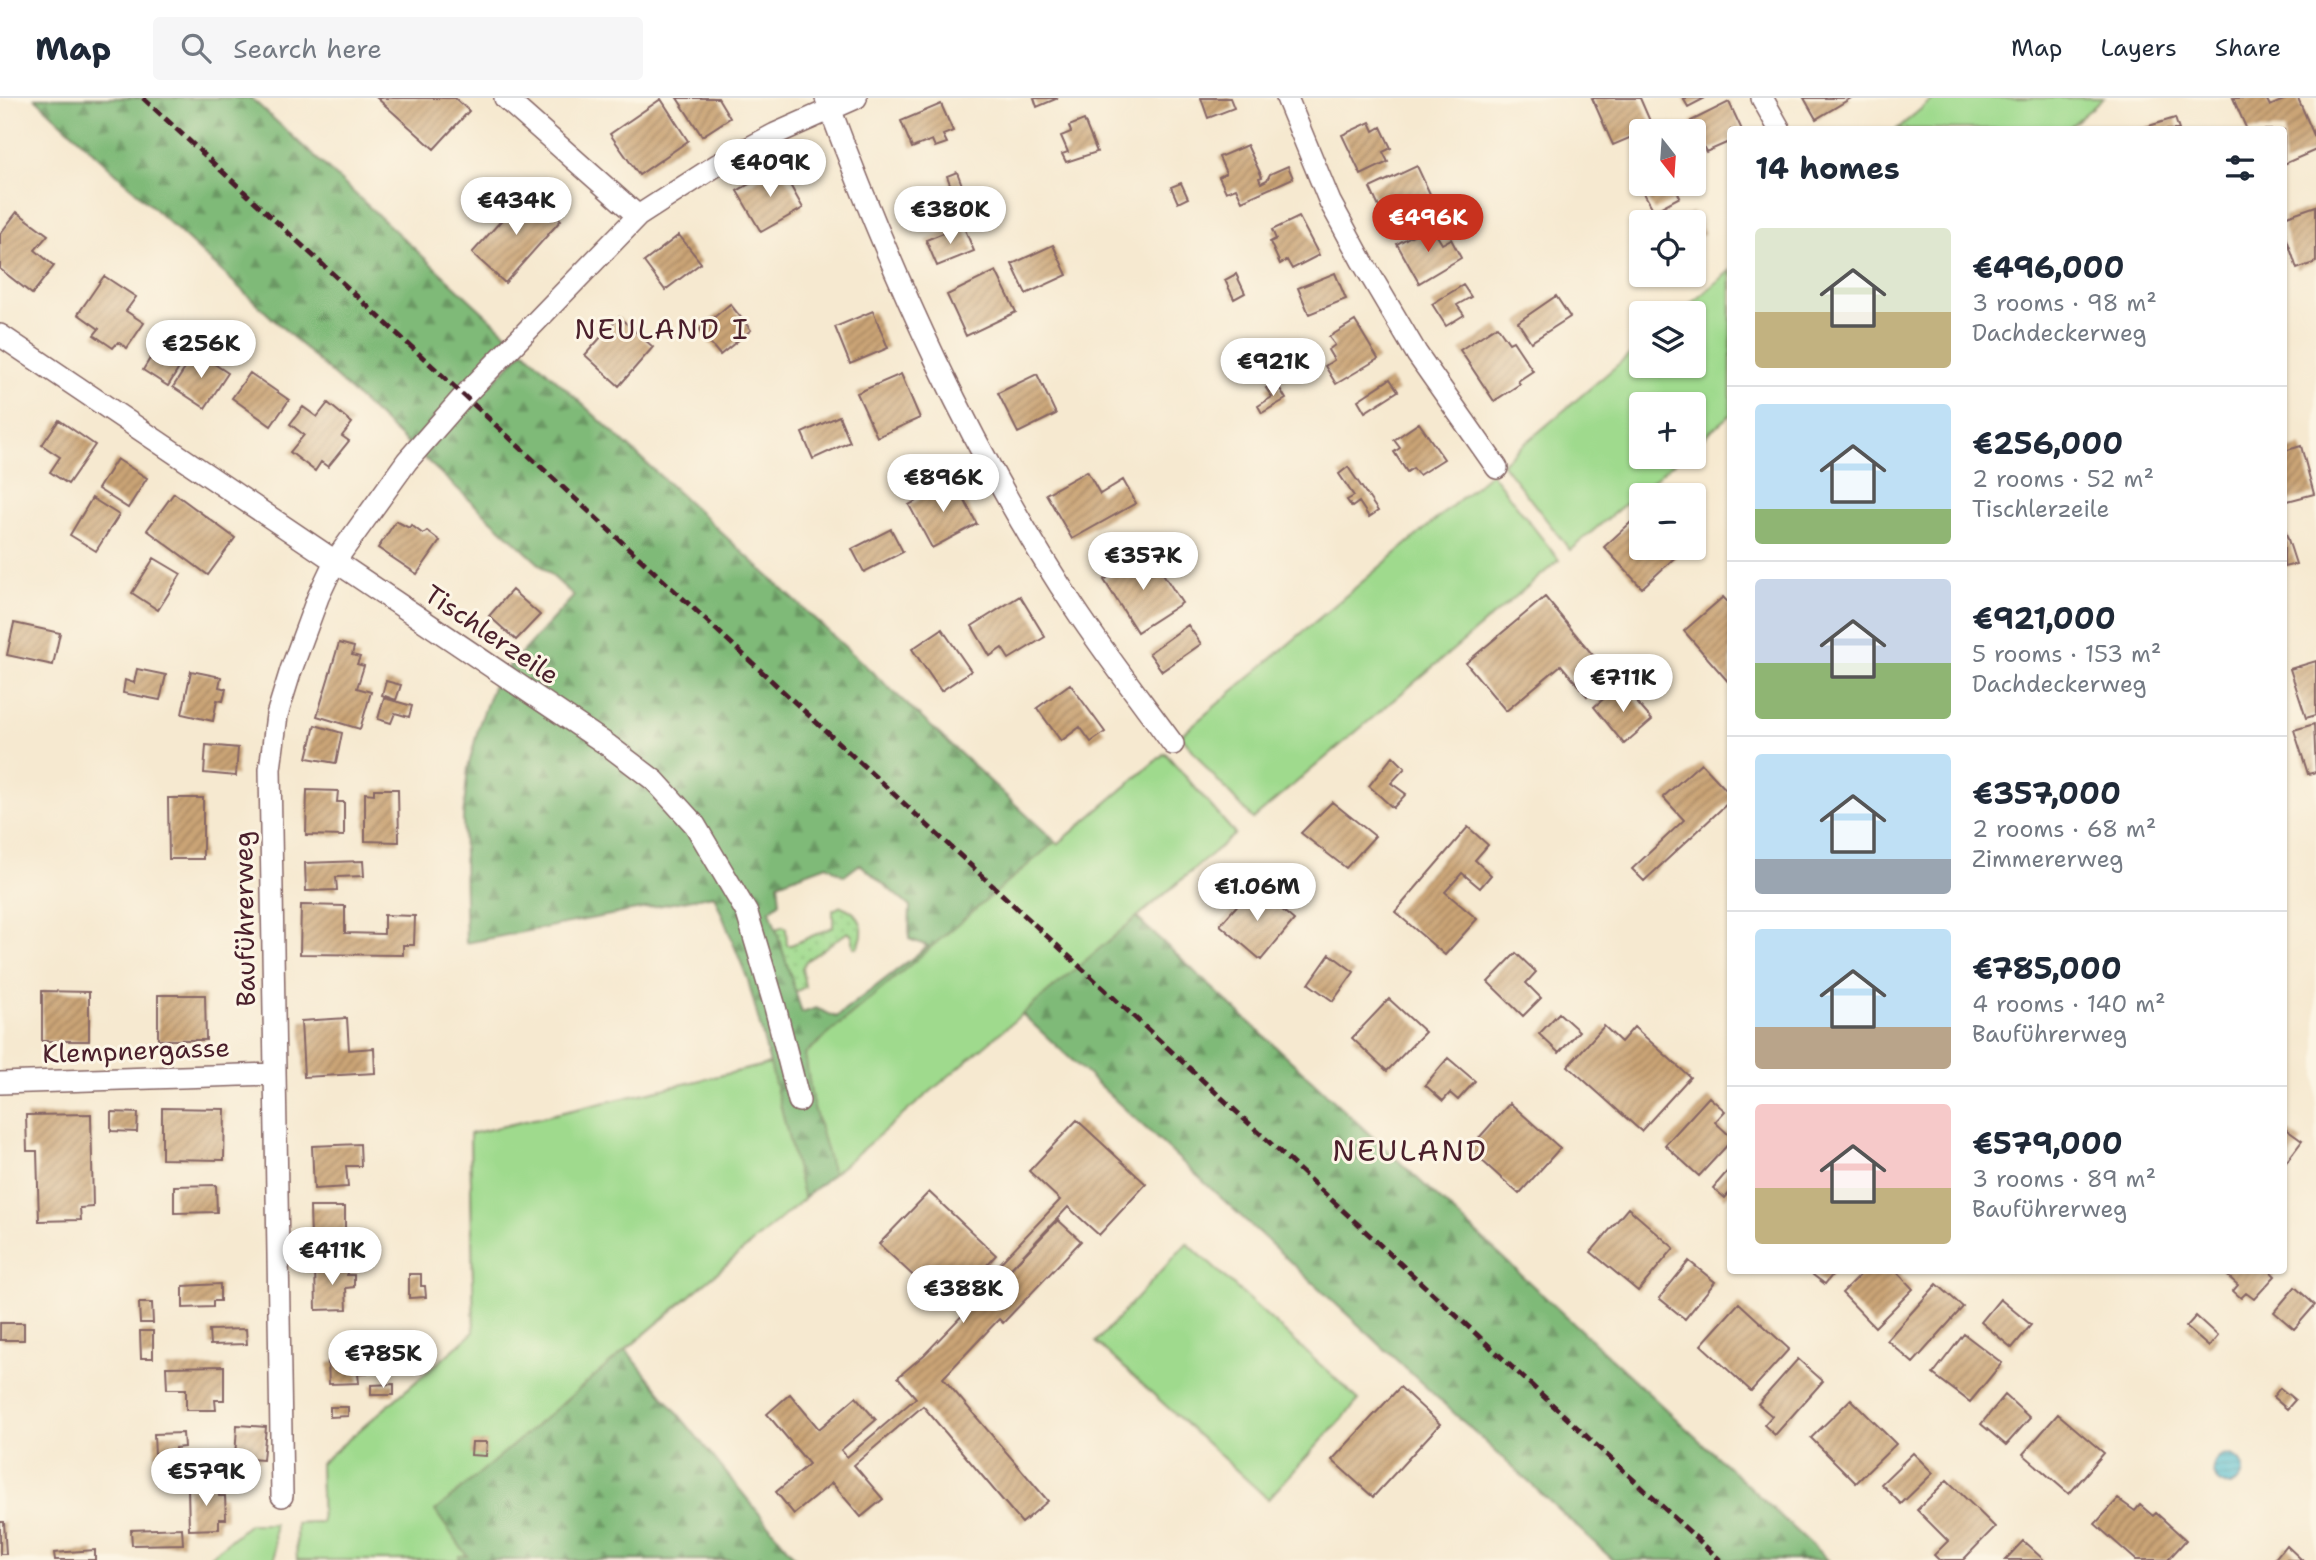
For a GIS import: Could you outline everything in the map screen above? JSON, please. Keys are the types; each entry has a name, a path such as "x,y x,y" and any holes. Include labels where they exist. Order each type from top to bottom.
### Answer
{"street":[{"path":"505,98 638,216"},
{"name":"Bauführerweg","path":"282,1496 270,769 277,715 318,597 335,561 407,461 464,396 638,216 717,165 828,103 856,98"},
{"path":"1287,98 1330,202 1362,261 1418,354 1497,468"},
{"path":"1762,98 1778,126"},
{"path":"828,103 912,312 966,422 1014,510 1074,607 1173,744"},
{"name":"Tischlerzeile","path":"2,340 609,746 655,781 695,825 747,913 799,1101"},
{"name":"Klempnergasse","path":"0,1083 274,1074"}],"green space":[{"path":"35,98 251,98 508,335 410,446"},
{"path":"1934,98 2104,98 2071,126 1901,126"},
{"path":"1727,273 1727,417 1706,435 1706,392 1629,392 1629,469 1667,469 1650,483 1629,483 1629,501 1570,550 1502,463 1629,355 1629,378 1706,378 1706,301 1694,301"},
{"path":"524,350 1058,844 1165,753 1235,834 1137,918 1828,1560 1613,1560 1021,1013 626,1350 797,1560 459,1560 458,1556 466,1555 297,1560 296,1523 322,1522 320,1464 474,1332 470,1134 770,1064 748,980 714,895 466,943 463,818 468,768 479,725 495,681 574,596 422,456","holes":["860,864 910,907 909,939 928,946 836,1017 816,1008 802,1013 770,910 780,902 778,883 827,865 844,876"]},
{"path":"1491,473 1559,560 1253,819 1209,771 1181,735"},
{"path":"1165,753 1235,834 833,1174 812,1100 805,1054 1055,842 1058,844"},
{"path":"841,906 853,913 861,923 862,935 857,948 854,947 852,936 848,932 806,961 802,968 805,987 793,993 774,930 783,926 786,928 787,945 791,945 833,927 833,910"},
{"path":"770,1064 804,1199 435,1511 467,1556 459,1556 459,1560 297,1560 296,1523 322,1522 320,1464 474,1332 470,1134"},
{"path":"1187,1243 1359,1400 1268,1499 1096,1342"},
{"path":"249,1524 274,1524 275,1560 206,1560"}],"water":[{"path":"2228,1455 2239,1459 2243,1470 2239,1481 2228,1485 2217,1481 2213,1470 2217,1459"}],"building":[{"path":"377,98 455,98 469,111 434,149"},
{"path":"677,98 718,98 730,118 702,136"},
{"path":"1034,98 1058,98 1037,107"},
{"path":"1201,98 1230,98 1234,108 1208,118"},
{"path":"1592,98 1640,98 1649,119 1629,119 1629,138 1613,145"},
{"path":"1683,98 1705,98 1688,107"},
{"path":"1804,98 1851,98 1816,119"},
{"path":"2233,98 2266,98 2270,106 2288,98 2298,98 2316,140 2316,150 2287,163 2287,126 2245,126"},
{"path":"661,99 688,141 639,175 610,134"},
{"path":"1729,102 1740,126 1727,126 1727,143 1706,152 1706,119 1695,119"},
{"path":"941,104 953,131 943,135 947,143 935,147 932,140 912,148 901,121"},
{"path":"2175,118 2178,126 2149,126"},
{"path":"1084,120 1097,152 1066,162 1062,154 1068,152 1061,136 1071,132 1069,126"},
{"path":"1370,122 1374,131 1381,127 1391,148 1383,152 1388,162 1361,175 1342,135"},
{"path":"1247,145 1262,177 1259,178 1261,183 1267,180 1270,174 1288,166 1293,178 1242,201 1236,188 1226,192 1219,177 1226,173 1219,157"},
{"path":"1417,166 1431,196 1384,218 1370,188"},
{"path":"780,167 803,208 761,232 737,191"},
{"path":"957,172 967,198 957,202 947,176"},
{"path":"1181,183 1188,198 1178,203 1171,187"},
{"path":"528,191 561,220 505,283 472,253"},
{"path":"1646,196 1680,197 1656,210"},
{"path":"2316,206 2316,262 2297,269 2287,239 2287,216"},
{"path":"17,212 48,235 35,250 54,266 32,294 0,269 0,234"},
{"path":"1299,217 1319,255 1292,269 1287,260 1280,264 1270,242 1276,239 1272,230"},
{"path":"963,225 974,251 937,266 926,240"},
{"path":"1424,229 1429,238 1436,234 1442,244 1451,239 1461,258 1419,283 1397,244"},
{"path":"679,235 701,263 665,290 644,262"},
{"path":"1053,245 1067,275 1026,294 1012,264"},
{"path":"996,271 1016,312 966,336 947,295"},
{"path":"1335,273 1346,299 1309,314 1298,288"},
{"path":"1236,274 1245,293 1234,299 1225,280"},
{"path":"104,276 136,297 126,311 144,323 127,348 118,342 113,348 94,335 99,329 78,314"},
{"path":"1463,285 1471,297 1457,305 1464,315 1446,326 1432,304"},
{"path":"1556,296 1570,317 1531,342 1518,322"},
{"path":"730,304 751,330 720,355 699,330"},
{"path":"873,311 888,348 850,364 835,327"},
{"path":"619,317 653,347 619,386 585,355"},
{"path":"1355,321 1378,359 1336,384 1325,366 1334,360 1328,350 1335,345 1329,337"},
{"path":"1497,326 1509,343 1513,341 1533,371 1518,381 1520,384 1494,401 1460,350"},
{"path":"163,337 189,352 168,386 143,370"},
{"path":"196,352 228,373 205,408 173,387"},
{"path":"250,373 289,400 271,426 232,398"},
{"path":"901,374 920,418 877,437 857,393"},
{"path":"1037,374 1056,414 1018,433 998,393"},
{"path":"1390,379 1398,391 1365,412 1358,400"},
{"path":"1276,382 1286,399 1262,413 1258,406 1272,397 1266,388"},
{"path":"328,403 352,423 342,436 349,441 328,467 321,462 315,471 290,452 304,435 290,424 303,407 317,417"},
{"path":"839,416 850,442 813,459 802,433"},
{"path":"59,420 95,445 68,484 50,472 60,457 42,445"},
{"path":"1419,423 1444,459 1419,475 1413,468 1407,472 1394,452 1400,448 1394,440"},
{"path":"2301,446 2314,494 2287,501 2287,450"},
{"path":"117,459 147,478 128,508 98,489"},
{"path":"1348,467 1378,511 1369,517 1359,502 1352,507 1347,500 1354,496 1339,474"},
{"path":"1087,471 1100,494 1123,480 1136,503 1072,539 1046,494"},
{"path":"954,480 977,524 932,548 909,505"},
{"path":"174,493 235,538 208,575 147,530"},
{"path":"92,498 119,515 96,551 70,535"},
{"path":"396,521 409,528 411,525 423,534 427,531 440,541 417,574 378,548"},
{"path":"1629,524 1629,560 1672,560 1642,588 1604,547"},
{"path":"891,529 903,552 864,572 852,549"},
{"path":"2287,536 2296,564 2287,566"},
{"path":"1149,552 1182,603 1137,632 1104,580"},
{"path":"154,558 181,574 158,610 132,593"},
{"path":"512,590 540,615 516,640 489,616"},
{"path":"1020,596 1045,637 1009,659 1002,648 990,656 972,626"},
{"path":"1545,597 1610,676 1587,696 1561,665 1506,711 1466,663"},
{"path":"1723,597 1727,602 1727,680 1684,631"},
{"path":"14,623 60,633 53,665 7,655"},
{"path":"1188,625 1201,644 1162,671 1149,653"},
{"path":"942,629 971,671 941,691 912,649"},
{"path":"339,643 354,647 352,655 360,657 357,664 364,666 357,688 371,692 360,729 317,716"},
{"path":"2316,661 2316,715 2306,718 2290,669"},
{"path":"137,669 166,675 160,700 123,693 125,680 134,683"},
{"path":"191,671 221,677 219,687 226,689 223,701 217,700 213,721 182,714"},
{"path":"386,681 401,685 396,700 382,695"},
{"path":"1070,684 1105,732 1091,742 1080,727 1061,741 1037,708"},
{"path":"1621,684 1652,720 1624,744 1594,707"},
{"path":"384,698 412,706 409,717 395,713 391,723 378,719"},
{"path":"2314,724 2316,772 2308,774 2294,730"},
{"path":"315,725 342,733 336,763 307,758"},
{"path":"206,745 238,748 236,776 204,773"},
{"path":"1393,756 1405,768 1391,783 1406,794 1393,808 1369,786"},
{"path":"1701,763 1727,791 1727,804 1644,881 1632,869 1684,820 1663,797"},
{"path":"374,789 398,789 399,842 365,841 365,793 374,794"},
{"path":"307,790 338,791 337,802 344,802 344,836 306,835"},
{"path":"168,798 203,798 203,859 169,859"},
{"path":"1332,802 1375,836 1346,868 1301,833"},
{"path":"1468,827 1488,845 1475,860 1491,875 1480,888 1462,873 1445,892 1477,919 1445,955 1395,912"},
{"path":"363,861 364,876 336,877 337,890 306,891 305,863"},
{"path":"1254,886 1294,920 1261,960 1220,925"},
{"path":"301,905 345,906 345,933 384,934 384,915 415,916 414,945 403,945 403,955 300,954"},
{"path":"1516,953 1536,972 1526,983 1541,998 1523,1016 1488,982"},
{"path":"1330,954 1354,972 1333,1001 1309,984"},
{"path":"42,991 89,992 89,1041 42,1041"},
{"path":"158,995 205,995 206,1040 158,1040"},
{"path":"1389,999 1425,1032 1387,1071 1352,1038"},
{"path":"1559,1013 1579,1031 1559,1053 1539,1034"},
{"path":"347,1018 349,1050 374,1048 375,1073 304,1077 301,1021"},
{"path":"1604,1026 1621,1042 1634,1027 1690,1077 1641,1131 1568,1066"},
{"path":"1448,1058 1475,1081 1458,1100 1450,1093 1443,1101 1425,1085"},
{"path":"1709,1097 1725,1111 1715,1122 1727,1133 1727,1145 1699,1176 1665,1145"},
{"path":"1510,1103 1560,1148 1519,1194 1469,1149"},
{"path":"162,1108 225,1109 224,1160 162,1159"},
{"path":"111,1112 138,1113 137,1132 111,1131"},
{"path":"91,1114 93,1207 80,1208 81,1220 39,1221 37,1151 27,1151 26,1115"},
{"path":"1077,1120 1146,1184 1099,1235 1068,1207 1001,1279 1058,1220 1081,1241 1003,1323 999,1319 943,1378 1048,1501 1022,1523 923,1406 854,1465 883,1499 861,1517 832,1483 794,1514 776,1492 809,1464 767,1414 790,1394 819,1429 856,1397 876,1420 841,1450 847,1457 916,1398 898,1377 924,1355 975,1302 965,1292 949,1309 879,1244 929,1192 996,1255 985,1267 991,1273 1060,1200 1029,1171"},
{"path":"2287,1130 2302,1141 2287,1161"},
{"path":"360,1144 361,1166 346,1166 348,1187 314,1189 312,1146"},
{"path":"1727,1172 1727,1196 1725,1198 1713,1188"},
{"path":"216,1185 217,1212 174,1213 174,1186"},
{"path":"310,1207 345,1207 345,1238 311,1238"},
{"path":"1628,1208 1674,1248 1638,1291 1591,1252"},
{"path":"1689,1261 1715,1282 1685,1319 1659,1298"},
{"path":"346,1265 347,1275 354,1275 354,1287 346,1288 347,1309 316,1310 315,1266"},
{"path":"409,1274 421,1274 421,1286 425,1286 426,1297 409,1298"},
{"path":"1814,1274 1833,1274 1825,1284"},
{"path":"1861,1274 1899,1274 1913,1289 1875,1327 1842,1293"},
{"path":"2226,1274 2275,1276 2254,1299 2246,1293 2241,1298 2233,1291 2238,1285"},
{"path":"220,1284 220,1301 213,1301 213,1307 183,1308 183,1286"},
{"path":"1937,1284 1963,1307 1913,1363 1887,1340"},
{"path":"2295,1287 2315,1305 2294,1329 2274,1312"},
{"path":"2000,1299 2031,1325 2012,1348 1981,1322"},
{"path":"139,1303 152,1303 153,1323 140,1323"},
{"path":"1739,1303 1789,1349 1751,1391 1701,1345"},
{"path":"2196,1316 2218,1336 2209,1347 2186,1327"},
{"path":"0,1323 24,1323 24,1340 0,1340"},
{"path":"246,1329 247,1344 210,1345 209,1330"},
{"path":"140,1331 153,1331 153,1358 141,1358"},
{"path":"1964,1334 2002,1363 1970,1402 1933,1374"},
{"path":"1798,1359 1823,1381 1775,1435 1764,1425 1772,1416 1758,1404"},
{"path":"366,1361 367,1374 358,1374 359,1383 329,1384 328,1362"},
{"path":"224,1366 224,1400 215,1400 216,1410 186,1410 186,1389 167,1389 166,1367"},
{"path":"394,1384 394,1395 371,1395 371,1385"},
{"path":"1400,1387 1440,1424 1373,1497 1332,1460"},
{"path":"2280,1388 2295,1400 2287,1409 2273,1397"},
{"path":"2005,1395 2030,1418 2006,1445 1981,1424"},
{"path":"1851,1399 1896,1444 1856,1483 1811,1438"},
{"path":"330,1407 348,1407 348,1416 330,1417"},
{"path":"2058,1414 2104,1453 2069,1494 2023,1454"},
{"path":"237,1425 266,1427 263,1460 235,1458"},
{"path":"183,1433 184,1447 175,1448 175,1451 171,1451 171,1456 155,1456 154,1434"},
{"path":"472,1442 487,1442 486,1456 471,1455"},
{"path":"1913,1453 1933,1473 1901,1504 1881,1484"},
{"path":"1947,1480 1995,1527 1963,1560 1939,1560 1934,1555 1948,1541 1917,1510"},
{"path":"218,1486 219,1496 225,1496 226,1519 219,1519 219,1529 189,1530 188,1487"},
{"path":"2118,1499 2135,1511 2140,1505 2153,1516 2156,1513 2186,1540 2168,1560 2136,1560 2095,1524"},
{"path":"0,1522 4,1522 6,1554 0,1554"},
{"path":"182,1528 183,1544 132,1545 131,1530"},
{"path":"2023,1541 2044,1560 2005,1560"},
{"path":"2286,1545 2302,1560 2274,1560"},
{"path":"95,1550 95,1560 55,1560 54,1553"}],"railway":[{"path":"143,98 1720,1560"}],"district":[{"name":"NEULAND I","path":"662,329"},
{"name":"NEULAND","path":"1410,1150"}]}
